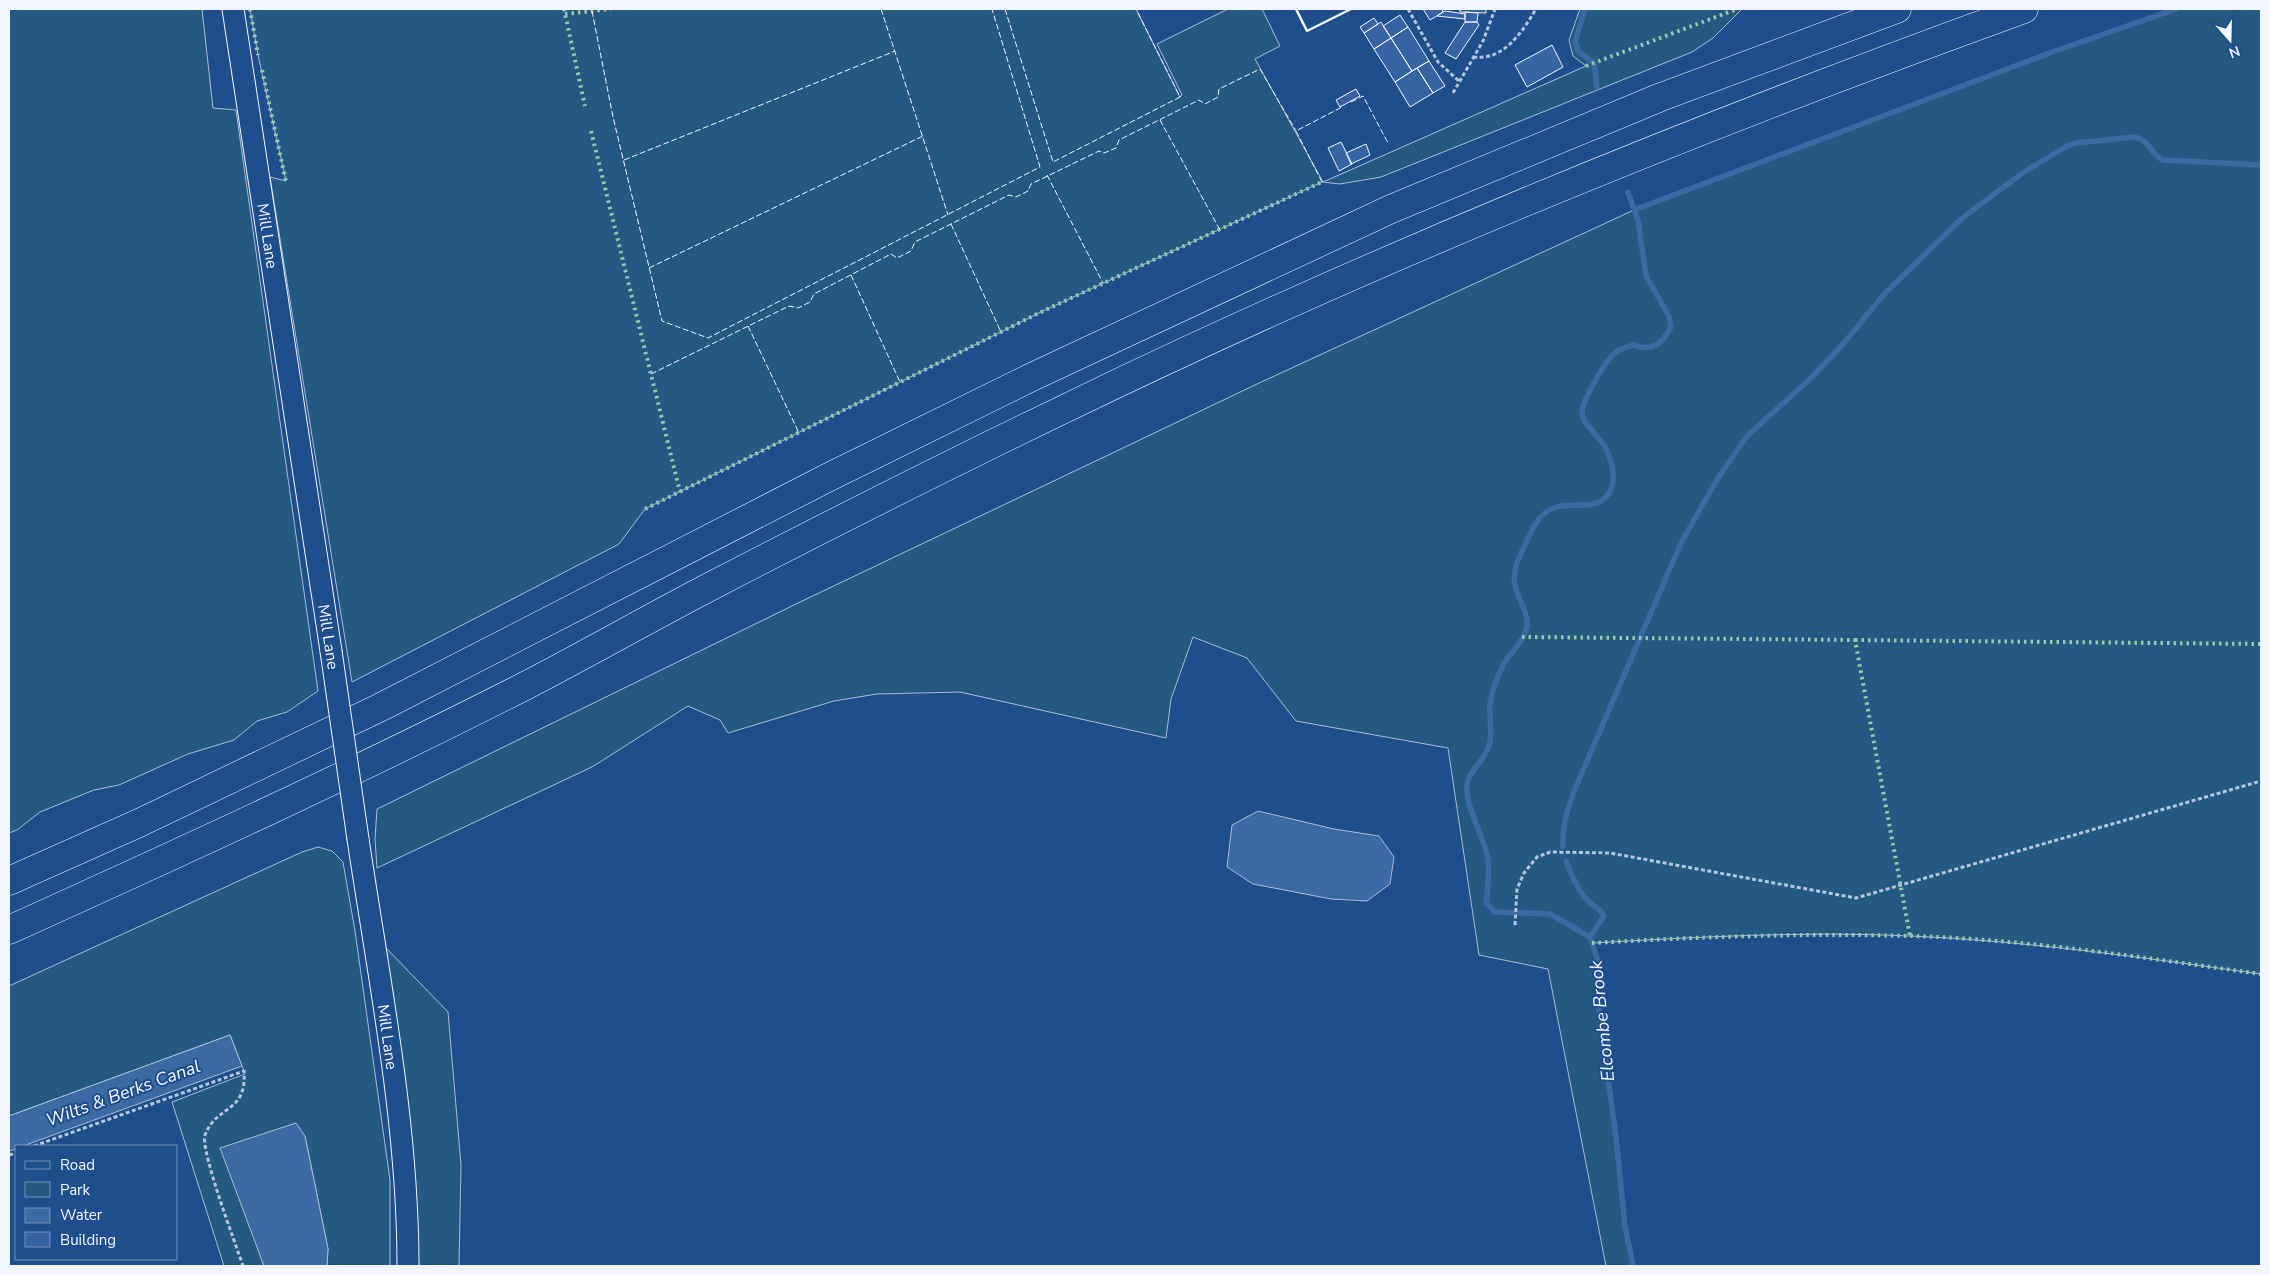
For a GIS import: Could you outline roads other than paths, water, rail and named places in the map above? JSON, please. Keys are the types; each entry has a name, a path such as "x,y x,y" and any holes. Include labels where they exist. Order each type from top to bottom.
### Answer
{"highway":[{"path":"9,881 139,823 381,707 829,477 1051,368 1277,261 1391,209 1661,97 1897,9"},
{"path":"9,930 391,753 526,686 726,579 1047,417 1225,333 1407,251 1665,145 1854,70 2024,9"}],"street":[{"name":"Mill Lane","path":"233,9 331,651 395,1092 407,1210 408,1266"}],"water":[{"path":"1258,811 1334,829 1379,836 1394,857 1390,884 1367,901 1331,899 1253,884 1227,867 1232,825"},
{"name":"Wilts & Berks Canal","path":"230,1035 242,1066 26,1145 15,1145 15,1149 9,1151 9,1116"},
{"path":"296,1123 305,1136 328,1249 327,1266 264,1266 220,1148"}],"waterway":[{"name":"Elcombe Brook","path":"1585,9 1575,41 1578,51 1594,63 1597,87"},
{"path":"1634,210 2055,51 2176,9"},
{"path":"1563,846 1565,824 1575,789 1681,543 1718,478 1747,436 1812,377 1844,343 1886,292 1959,221 2024,172 2067,146 2076,143 2135,137 2144,141 2163,160 2261,165"},
{"name":"Elcombe Brook","path":"1628,192 1638,220 1646,276 1669,316 1671,327 1664,338 1656,345 1646,348 1634,345 1616,352 1601,372 1585,400 1583,418 1606,449 1613,471 1612,487 1607,496 1600,502 1557,507 1549,510 1539,519 1528,539 1515,569 1514,579 1515,587 1527,618 1526,631 1503,665 1495,684 1490,704 1491,736 1489,746 1468,780 1467,793 1474,820 1485,846 1488,859 1486,903 1495,912 1550,914 1590,937 1597,958 1598,1003 1616,1137 1625,1226 1633,1266"},
{"path":"1566,861 1580,891 1604,916 1590,937"}]}
